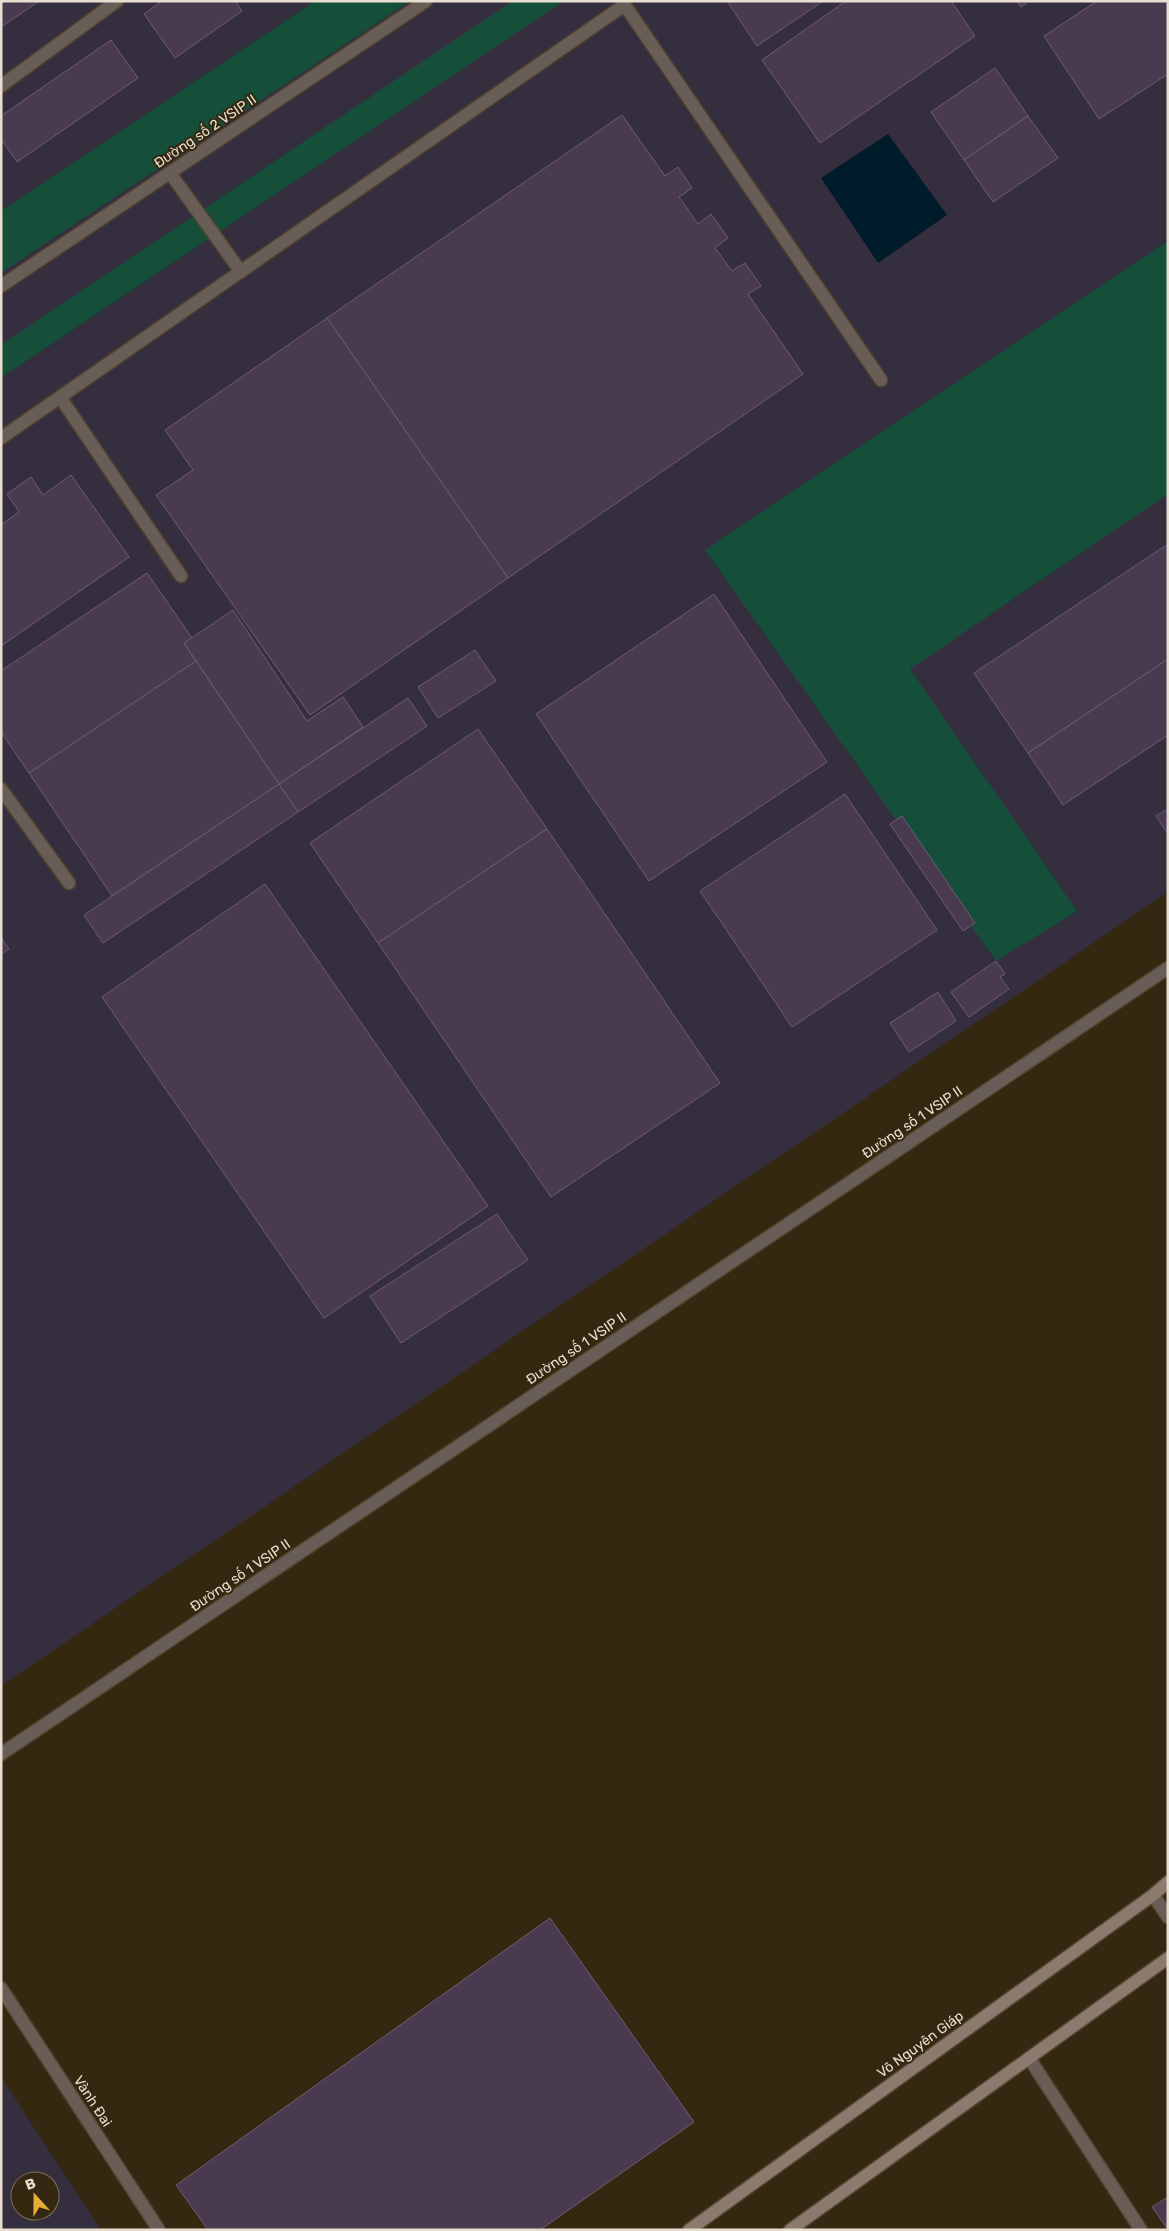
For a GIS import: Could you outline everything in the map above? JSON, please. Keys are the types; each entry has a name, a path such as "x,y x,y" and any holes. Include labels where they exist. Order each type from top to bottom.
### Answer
{"main road":[{"name":"Võ Nguyên Giáp","path":"689,2230 1153,1895 1168,1882"},
{"path":"790,2230 1168,1958"}],"street":[{"path":"1,86 117,1"},
{"name":"Đường số 2 VSIP II","path":"1,286 426,1"},
{"path":"1,438 623,4 881,380"},
{"path":"170,173 241,272"},
{"path":"60,397 181,576"},
{"path":"1,789 69,883"},
{"name":"Đường số 1 VSIP II","path":"1,1754 1168,968"},
{"path":"1153,1895 1168,1917"},
{"name":"Vành Đai","path":"1,1988 159,2230"},
{"path":"1029,2058 1141,2230"}],"shaded area":[{"path":"1,1 1168,1 1168,892 1,1686"},
{"path":"1,2077 101,2230 1,2230"}],"green space":[{"path":"315,1 410,1 1,273 1,211"},
{"path":"513,1 564,1 1,378 1,345"},
{"path":"1168,241 1168,494 910,669 1077,911 996,961 705,550"}],"water":[{"path":"888,134 947,215 878,263 821,178"}],"building":[{"path":"1,1 39,1 1,27"},
{"path":"162,1 235,1 242,11 175,58 144,14"},
{"path":"727,1 823,1 757,46"},
{"path":"846,1 951,1 975,36 820,143 762,60"},
{"path":"1017,1 1029,1 1021,7"},
{"path":"1097,1 1168,1 1168,74 1099,119 1044,36"},
{"path":"111,40 138,78 17,162 1,139 1,116"},
{"path":"995,68 1028,116 964,160 931,112"},
{"path":"622,115 665,176 678,167 692,188 679,197 698,224 711,214 728,238 715,248 732,271 745,263 761,286 748,294 803,374 508,578 327,318"},
{"path":"1028,116 1058,158 993,202 964,160"},
{"path":"327,318 508,578 310,715 156,495 193,470 165,430"},
{"path":"71,475 129,557 1,646 1,525 19,512 7,494 31,477 43,495"},
{"path":"1168,544 1168,659 1028,753 974,673"},
{"path":"147,573 192,638 184,643 196,661 29,773 1,732 1,671"},
{"path":"714,594 827,762 649,881 536,714"},
{"path":"233,610 307,721 343,697 363,727 279,784 184,643"},
{"path":"475,650 496,681 438,718 418,687"},
{"path":"1168,659 1168,735 1063,805 1028,753"},
{"path":"196,661 279,784 112,896 29,773"},
{"path":"408,698 427,726 298,812 279,784"},
{"path":"478,729 547,829 378,943 310,843"},
{"path":"279,784 298,812 103,943 84,915"},
{"path":"845,794 937,930 792,1027 700,891"},
{"path":"1168,809 1168,834 1156,816"},
{"path":"902,816 975,923 963,931 890,824"},
{"path":"547,829 720,1083 551,1197 378,943"},
{"path":"265,884 488,1206 324,1318 102,997"},
{"path":"1,938 9,949 1,954"},
{"path":"996,961 1005,974 1000,977 1009,989 969,1017 951,992"},
{"path":"938,992 956,1021 909,1052 890,1023"},
{"path":"497,1214 528,1260 401,1343 370,1296"},
{"path":"550,1918 694,2122 540,2230 208,2230 176,2185"},
{"path":"1168,2197 1168,2226 1166,2227 1152,2207"}]}
